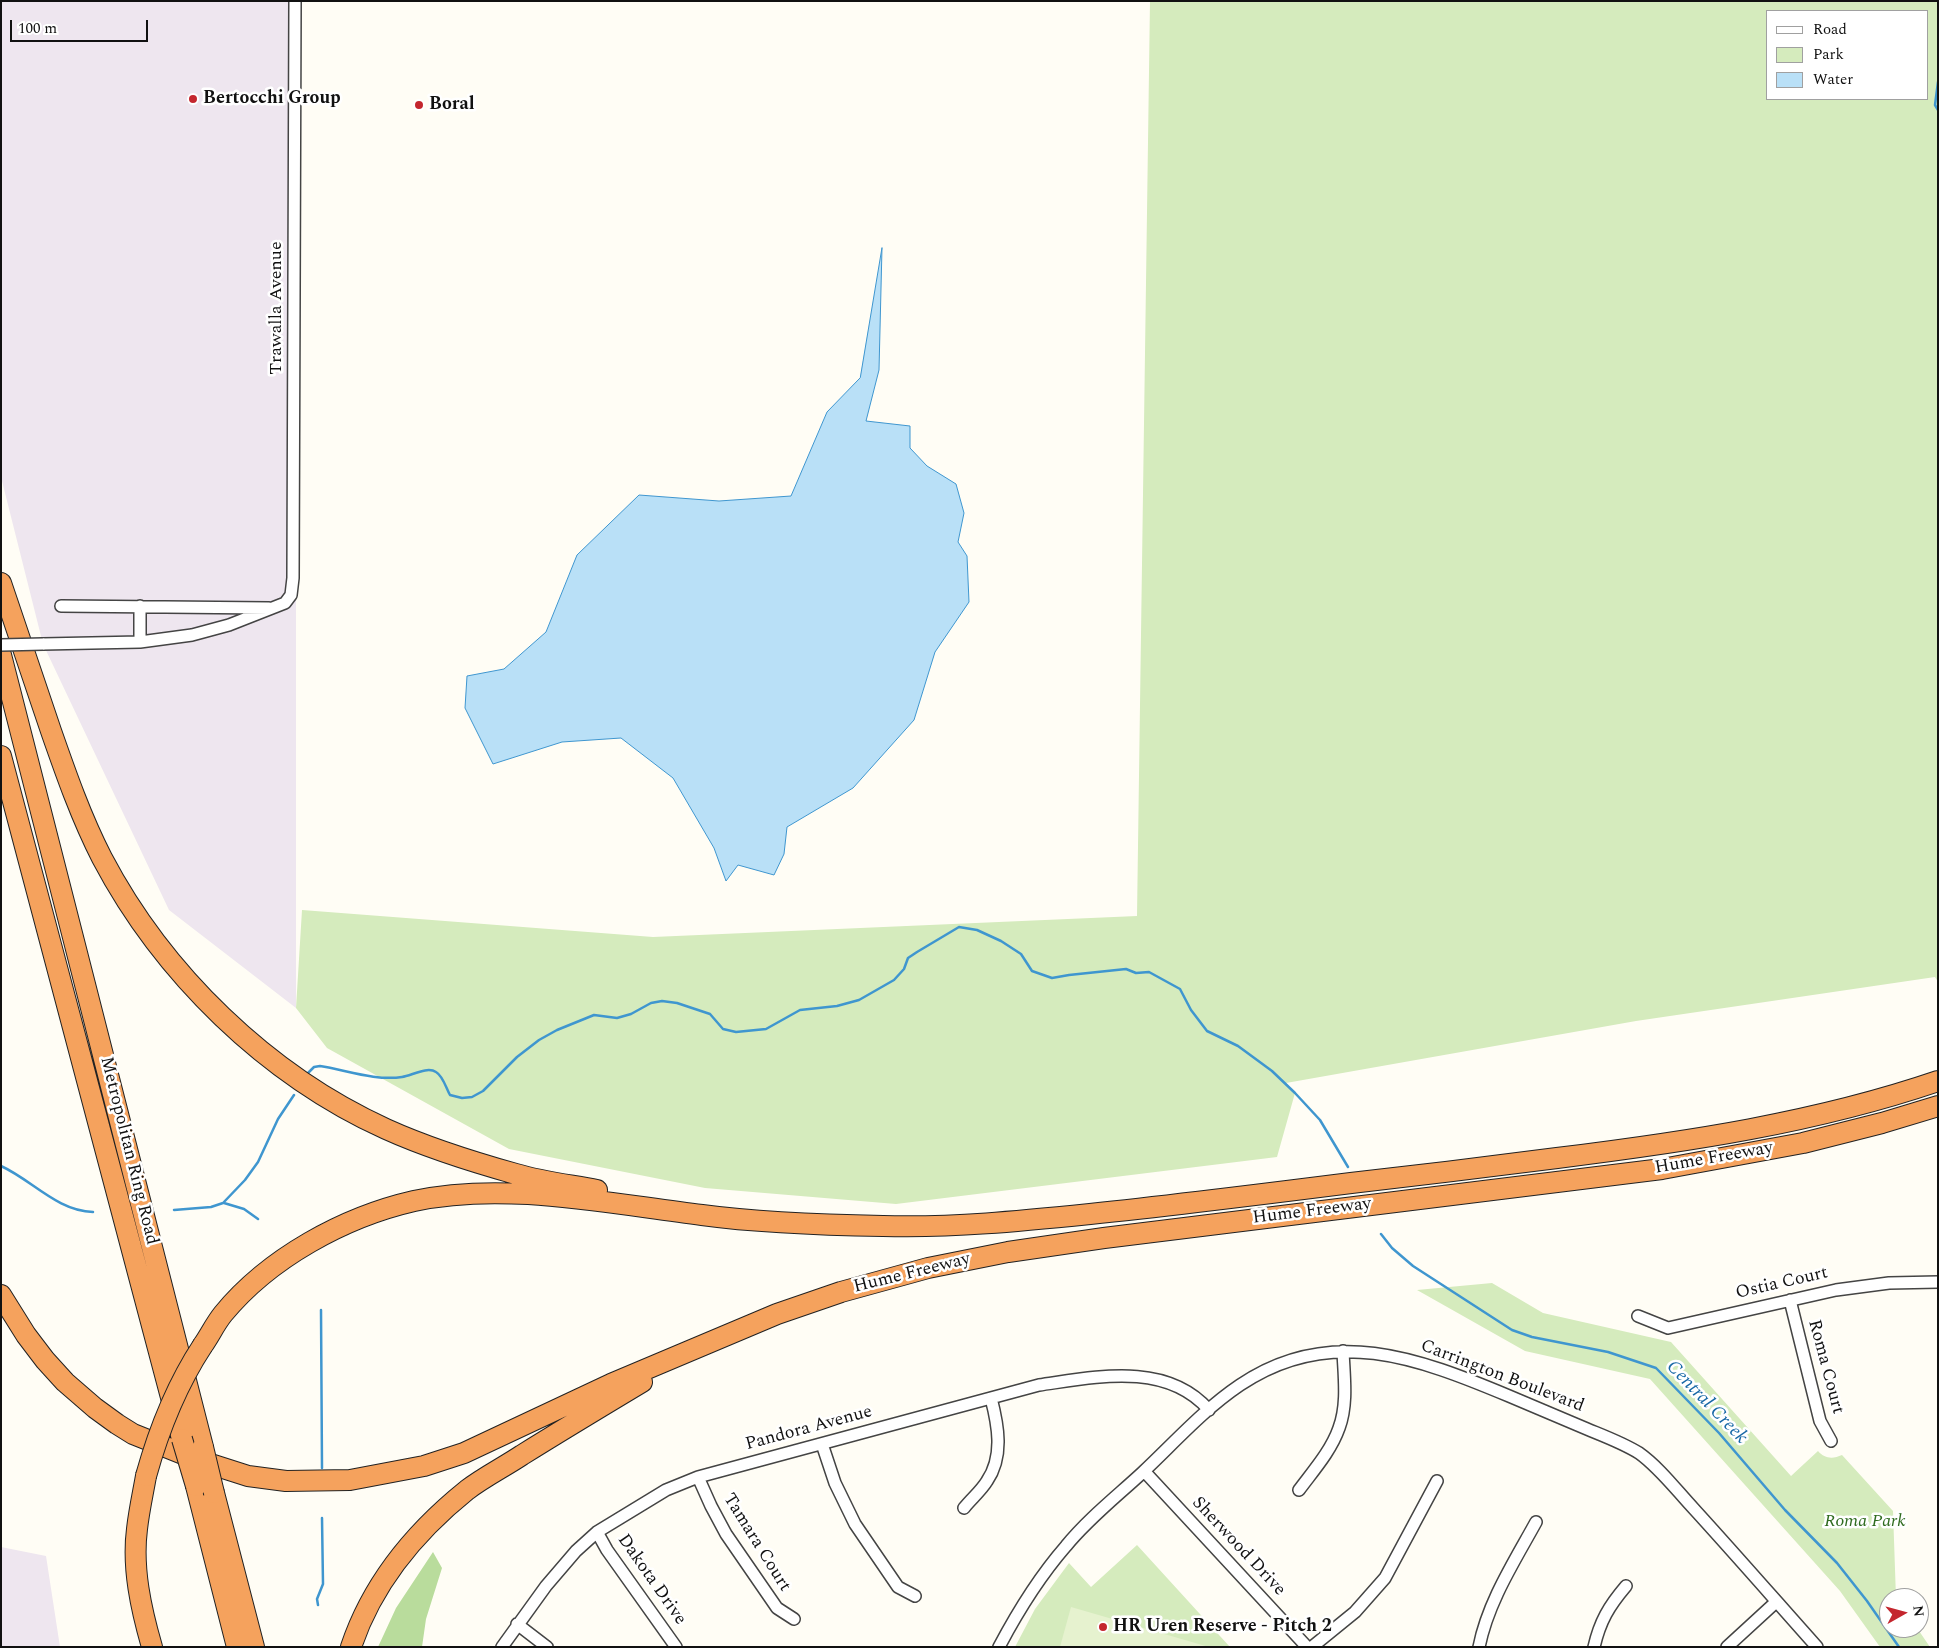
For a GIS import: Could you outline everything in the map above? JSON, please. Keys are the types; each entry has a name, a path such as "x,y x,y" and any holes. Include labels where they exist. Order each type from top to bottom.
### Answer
{"highway":[{"path":"1,583 74,796 86,826 118,887 148,932 186,978 222,1015 264,1053 310,1086 348,1109 386,1129 435,1148 518,1175 759,1220"},
{"name":"Metropolitan Ring Road","path":"1,655 254,1647"},
{"name":"Metropolitan Ring Road","path":"1,756 196,1486 235,1647"},
{"name":"Hume Freeway","path":"759,1220 883,1226 954,1225 1008,1222 1165,1206 1661,1145 1802,1119 1938,1081"},
{"name":"Hume Freeway","path":"695,1349 746,1326 810,1302 900,1275 964,1261 1104,1238 1662,1169 1803,1143 1882,1123 1938,1106"},
{"path":"152,1647 141,1605 136,1555 137,1529 146,1476 158,1434 191,1364 221,1316 246,1290 287,1256 355,1220 413,1201 484,1193 536,1195 759,1220"},
{"path":"1,1295 26,1335 45,1360 65,1382 117,1424 133,1434 198,1460 248,1476 286,1481 350,1480 424,1466 464,1453 611,1384 695,1349"},
{"path":"351,1647 366,1610 393,1567 431,1522 450,1505 470,1488 498,1470 695,1349"}],"street":[{"name":"Trawalla Avenue","path":"276,608 285,603 291,595 293,578 295,1"},
{"path":"61,606 276,608"},
{"path":"140,606 140,642"},
{"path":"1,645 140,642 192,635 230,625 276,608"},
{"name":"Ostia Court","path":"1638,1316 1668,1328 1860,1286 1938,1282"},
{"name":"Roma Court","path":"1790,1300 1820,1420 1831,1441"},
{"path":"1299,1490 1324,1456 1340,1428 1345,1397 1343,1351"},
{"name":"Carrington Boulevard","path":"999,1647 1020,1608 1065,1546 1206,1412 1240,1385 1267,1370 1308,1354 1343,1351 1376,1353 1412,1360 1474,1382 1616,1441 1640,1454 1743,1562 1817,1647"},
{"name":"Pandora Avenue","path":"502,1647 517,1624 576,1551 597,1532 666,1490 698,1478 1039,1384 1090,1378 1142,1376 1169,1383 1186,1393 1206,1412"},
{"path":"964,1508 986,1483 993,1471 998,1434 991,1398"},
{"path":"822,1444 835,1483 855,1524 898,1588 915,1596"},
{"name":"Sherwood Drive","path":"1144,1471 1307,1647"},
{"name":"Tamara Court","path":"698,1478 726,1534 776,1608 794,1619"},
{"path":"1312,1647 1355,1612 1385,1578 1436,1481"},
{"path":"1479,1647 1495,1598 1536,1522"},
{"name":"Dakota Drive","path":"597,1532 607,1550 676,1647"},
{"path":"1594,1647 1598,1631 1609,1607 1626,1586"},
{"path":"1727,1647 1776,1602"},
{"path":"517,1624 546,1647"}],"shaded area":[{"path":"1,1 296,1 296,1008 169,910 43,644 1,477"},
{"path":"1,1547 46,1556 60,1647 1,1647"}],"green space":[{"path":"1150,1 1938,1 1938,982 1935,977 1636,1021 1286,1083 1295,1093 1277,1157 896,1204 705,1188 509,1149 327,1048 296,1008 302,910 653,937 1137,916"},
{"name":"Roma Park","path":"1492,1283 1543,1313 1671,1342 1791,1476 1818,1451 1823,1456 1829,1458 1842,1455 1893,1511 1896,1588 1879,1588 1879,1638 1924,1638 1930,1647 1880,1647 1840,1591 1650,1379 1525,1351 1417,1290"},
{"path":"1137,1545 1230,1647 1015,1647 1035,1609 1069,1563 1091,1587"},
{"path":"433,1552 442,1568 426,1619 422,1647 378,1647 396,1608"},
{"name":"HR Uren Reserve - Pitch 2","path":"1071,1607 1209,1647 1060,1647"}],"water":[{"path":"882,248 879,370 866,421 910,426 910,448 927,466 956,484 964,513 958,542 967,556 969,602 935,652 914,720 853,788 787,827 784,854 774,875 738,865 726,881 714,848 673,778 621,738 562,742 493,764 465,708 467,676 504,669 546,632 577,555 639,495 719,501 791,496 827,412 860,378"}],"waterway":[{"path":"1938,82 1935,105 1938,110"},
{"name":"Central Creek","path":"307,1074 314,1067 320,1066 381,1078 402,1077 432,1070 441,1076 450,1095 462,1098 472,1097 483,1091 517,1057 539,1040 557,1030 594,1015 617,1018 631,1014 651,1003 662,1001 677,1003 710,1014 723,1029 736,1032 766,1029 800,1010 837,1006 859,1000 894,980 904,969 908,958 959,927 977,930 1001,941 1021,954 1032,971 1052,978 1126,969 1136,973 1149,972 1180,989 1191,1010 1207,1031 1238,1046 1272,1071 1295,1093 1320,1120 1348,1167"},
{"name":"Central Creek","path":"174,1210 211,1207 223,1203 245,1180 258,1162 278,1119 294,1095"},
{"name":"Central Creek","path":"1,1166 56,1201 80,1210 93,1212"},
{"path":"224,1203 244,1209 258,1219"},
{"name":"Central Creek","path":"1381,1234 1392,1248 1413,1266 1512,1330 1532,1337 1608,1352 1656,1368 1719,1433 1785,1510 1837,1563 1867,1601 1899,1647"},
{"path":"321,1310 322,1468"},
{"path":"318,1605 317,1599 323,1584 322,1518"}],"place":[{"name":"Bertocchi Group","path":"193,99"},
{"name":"Boral","path":"419,105"},
{"name":"HR Uren Reserve - Pitch 2","path":"1103,1627"}]}
